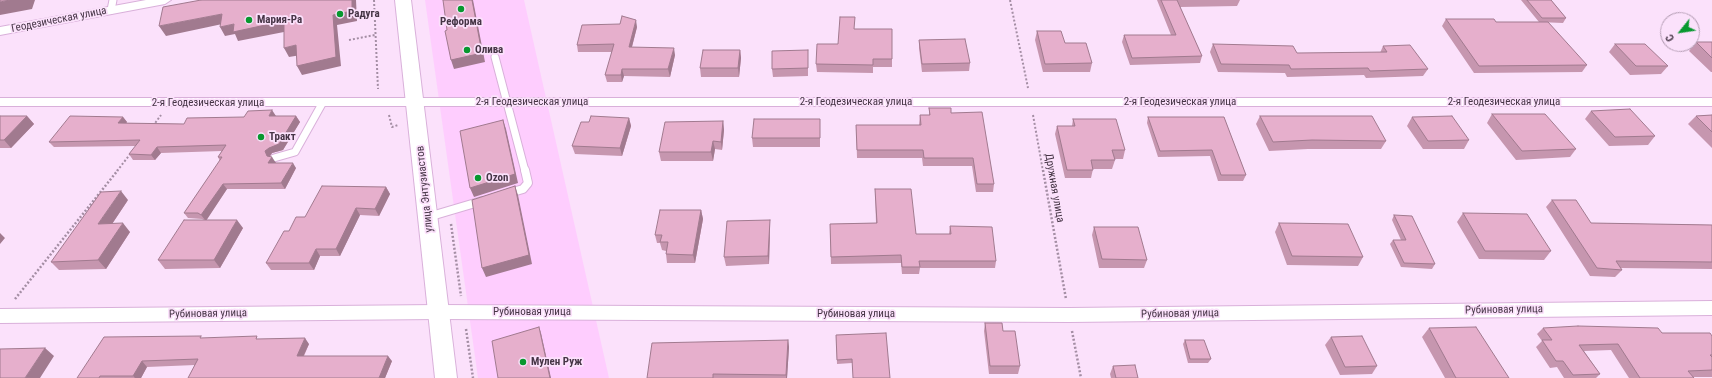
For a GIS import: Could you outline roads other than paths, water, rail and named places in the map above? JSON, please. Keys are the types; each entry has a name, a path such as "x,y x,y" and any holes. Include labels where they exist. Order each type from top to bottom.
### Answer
{"street":[{"name":"Геодезическая улица","path":"0,31 112,5 164,0"},
{"name":"улица Энтузиастов","path":"403,0 416,102 446,378"},
{"name":"2-я Геодезическая улица","path":"0,102 171,104 506,101 1712,102"},
{"name":"Рубиновая улица","path":"1,316 463,312 1069,316 1712,308"}],"lane":[{"path":"428,217 523,189 528,183 495,57"},
{"path":"274,158 295,152 323,102"}],"place":[{"name":"Реформа","path":"461,9"},
{"name":"Радуга","path":"340,14"},
{"name":"Мария-Ра","path":"249,20"},
{"name":"Олива","path":"467,50"},
{"name":"Тракт","path":"261,137"},
{"name":"Ozon","path":"478,178"},
{"name":"Мулен Руж","path":"523,362"}]}
